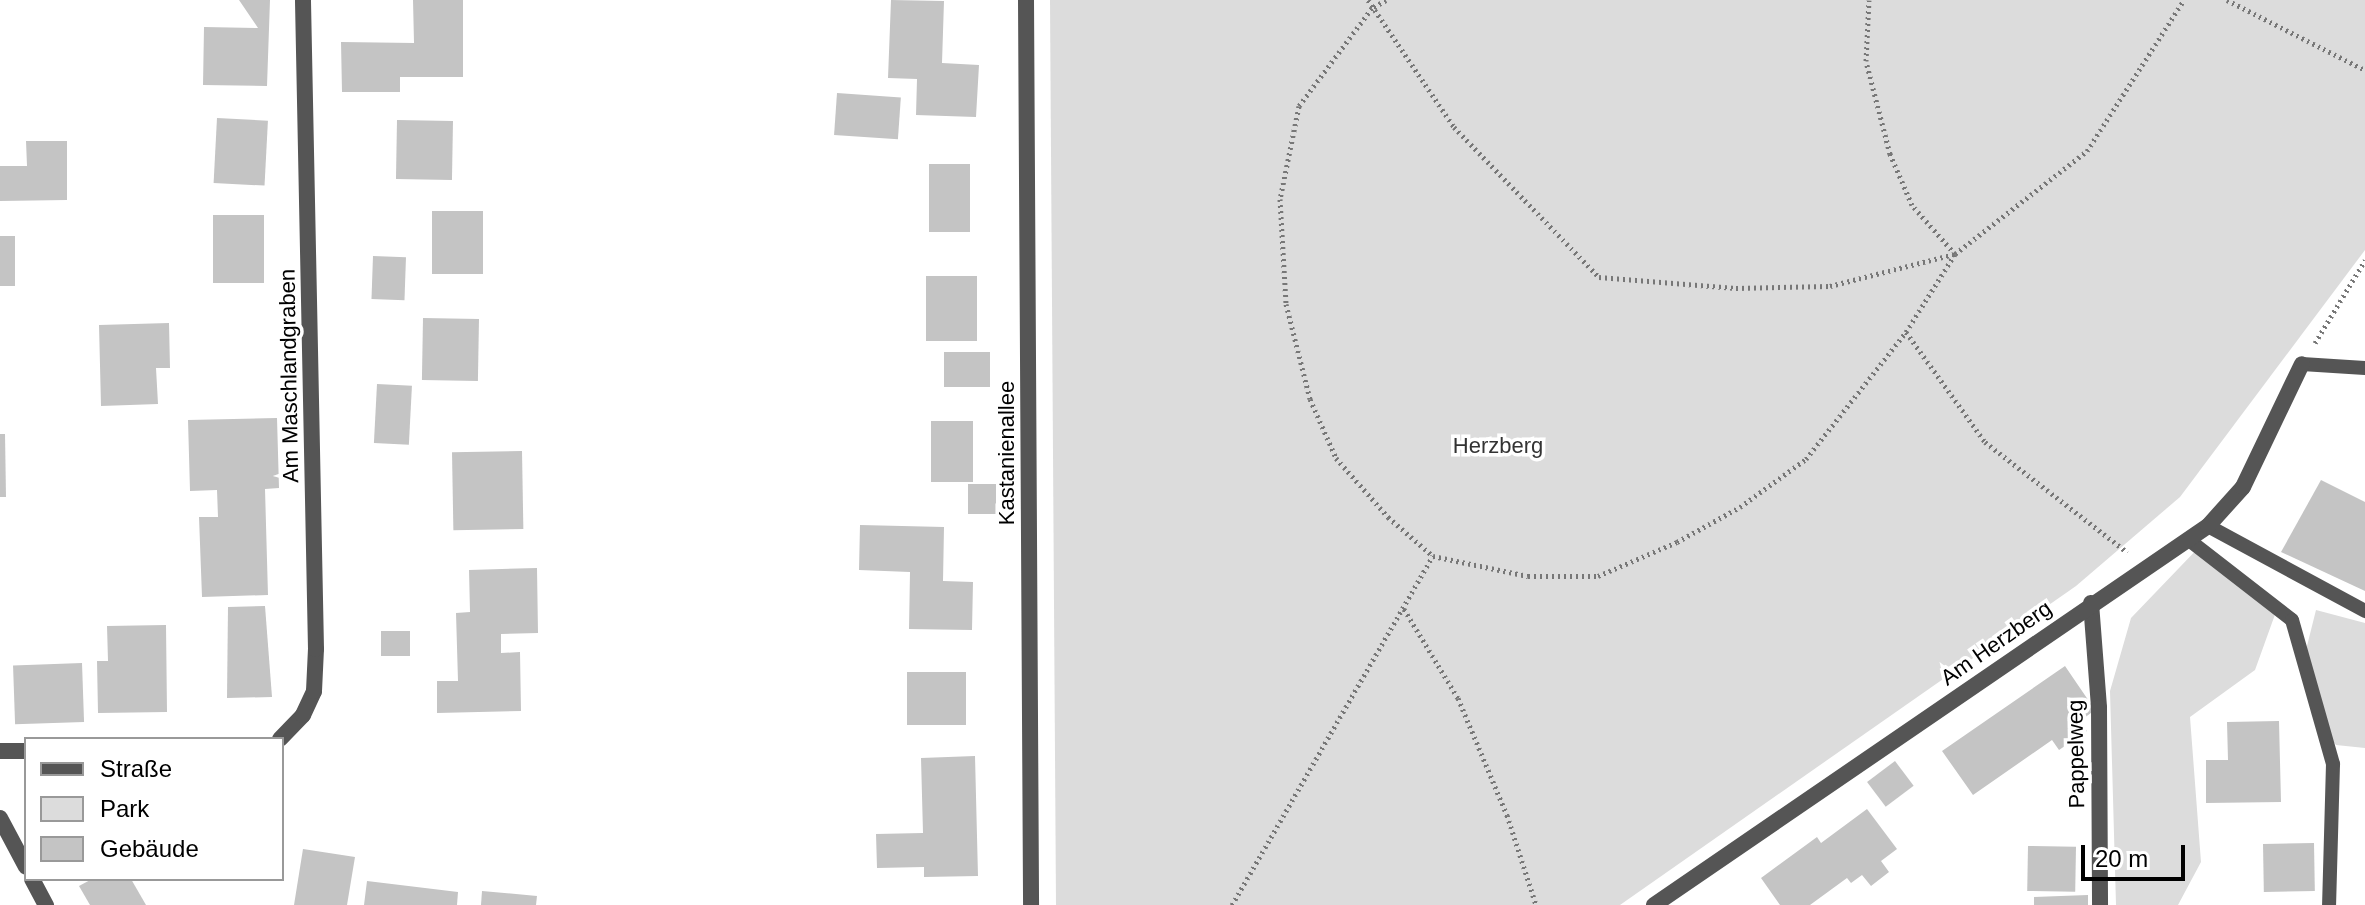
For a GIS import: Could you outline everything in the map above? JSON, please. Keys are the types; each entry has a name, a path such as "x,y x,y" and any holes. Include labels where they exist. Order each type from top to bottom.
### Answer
{"street":[{"name":"Am Maschlandgraben","path":"282,737 303,715 314,691 316,649 303,0"},
{"name":"Kastanienallee","path":"1026,0 1031,905"},
{"name":"Am Herzberg","path":"1654,905 2091,603 2150,569 2208,526 2243,487 2302,364"},
{"name":"Pappelweg","path":"2091,603 2099,708 2100,905"},
{"path":"0,751 24,751"},
{"path":"0,818 24,863"},
{"path":"33,881 46,905"}],"lane":[{"path":"2302,364 2365,368"},
{"path":"2208,526 2365,611"},
{"path":"2189,540 2292,620 2333,764 2329,905"}],"path":[{"path":"1368,0 1454,127 1599,277 1736,288 1830,286 1955,254"},
{"path":"1386,0 1372,8 1299,106 1280,199 1286,304 1310,399 1336,458 1388,517 1433,556 1528,576 1598,576 1677,542 1740,507 1806,459 1906,332 1955,254 2087,151 2184,0"},
{"path":"1869,0 1866,61 1890,154 1912,205 1955,254"},
{"path":"2227,0 2365,70"},
{"path":"2302,364 2365,260"},
{"path":"1906,332 1985,442 2150,569"},
{"path":"1232,905 1433,556"},
{"path":"1404,609 1458,698 1507,815 1536,905"}],"green space":[{"name":"Herzberg","path":"1050,0 2365,0 2365,250 2180,497 2076,586 1620,905 1056,905"},
{"path":"2203,543 2277,609 2255,670 2190,717 2201,862 2178,905 2116,905 2110,691 2131,618"},
{"path":"2316,610 2365,623 2365,748 2336,745 2312,716 2303,662"}],"building":[{"path":"239,0 270,0 267,86 203,85 204,27 258,28"},
{"path":"413,0 463,0 463,77 400,77 400,92 342,92 341,42 414,43"},
{"path":"891,0 944,1 942,63 979,65 976,117 916,115 917,79 888,78"},
{"path":"837,93 901,97 898,139 834,135"},
{"path":"217,118 268,121 265,186 214,183"},
{"path":"397,120 453,121 452,180 396,179"},
{"path":"26,141 67,141 67,200 0,201 0,166 27,166"},
{"path":"929,164 970,164 970,232 929,232"},
{"path":"432,211 483,211 483,274 432,274"},
{"path":"213,215 264,215 264,283 213,283"},
{"path":"0,236 15,236 15,286 0,286"},
{"path":"373,256 406,257 404,300 371,299"},
{"path":"926,276 977,276 977,341 926,341"},
{"path":"423,318 479,319 478,381 422,380"},
{"path":"169,323 170,368 156,368 158,404 101,406 99,325"},
{"path":"944,352 990,352 990,387 944,387"},
{"path":"377,384 412,386 409,445 374,443"},
{"path":"277,418 279,488 265,489 268,595 202,597 199,517 218,517 217,490 190,491 188,420"},
{"path":"931,421 973,421 973,482 931,482"},
{"path":"0,434 5,434 6,497 0,497"},
{"path":"522,451 523,529 453,530 452,452"},
{"path":"2321,480 2365,502 2365,591 2281,552"},
{"path":"968,484 996,484 996,514 968,514"},
{"path":"860,525 944,527 943,581 973,582 972,630 909,629 910,572 859,570"},
{"path":"537,568 538,633 501,634 501,653 520,652 521,711 437,713 437,681 458,681 456,613 470,612 469,570"},
{"path":"265,606 272,697 227,698 228,607"},
{"path":"166,625 167,712 98,713 97,661 108,661 107,626"},
{"path":"381,631 410,631 410,656 381,656"},
{"path":"82,663 84,722 15,724 13,665"},
{"path":"2065,666 2095,710 2080,721 2087,731 2059,750 2052,740 1973,795 1942,751"},
{"path":"907,672 966,672 966,725 907,725"},
{"path":"2279,721 2281,802 2206,803 2206,760 2228,760 2227,722"},
{"path":"975,756 978,876 924,877 924,867 877,868 876,834 923,833 921,758"},
{"path":"1895,761 1914,786 1886,807 1867,782"},
{"path":"1867,809 1897,849 1881,861 1889,872 1871,886 1862,875 1851,883 1847,878 1810,905 1780,905 1761,878 1817,837 1821,843"},
{"path":"2314,843 2315,891 2264,892 2263,844"},
{"path":"2028,846 2076,847 2075,892 2027,891"},
{"path":"303,849 355,857 347,905 294,905"},
{"path":"88,881 132,881 146,905 90,905 79,886"},
{"path":"367,881 458,892 457,905 364,905"},
{"path":"482,891 537,896 536,905 481,905"},
{"path":"2088,895 2088,905 2034,905 2034,897"}]}
